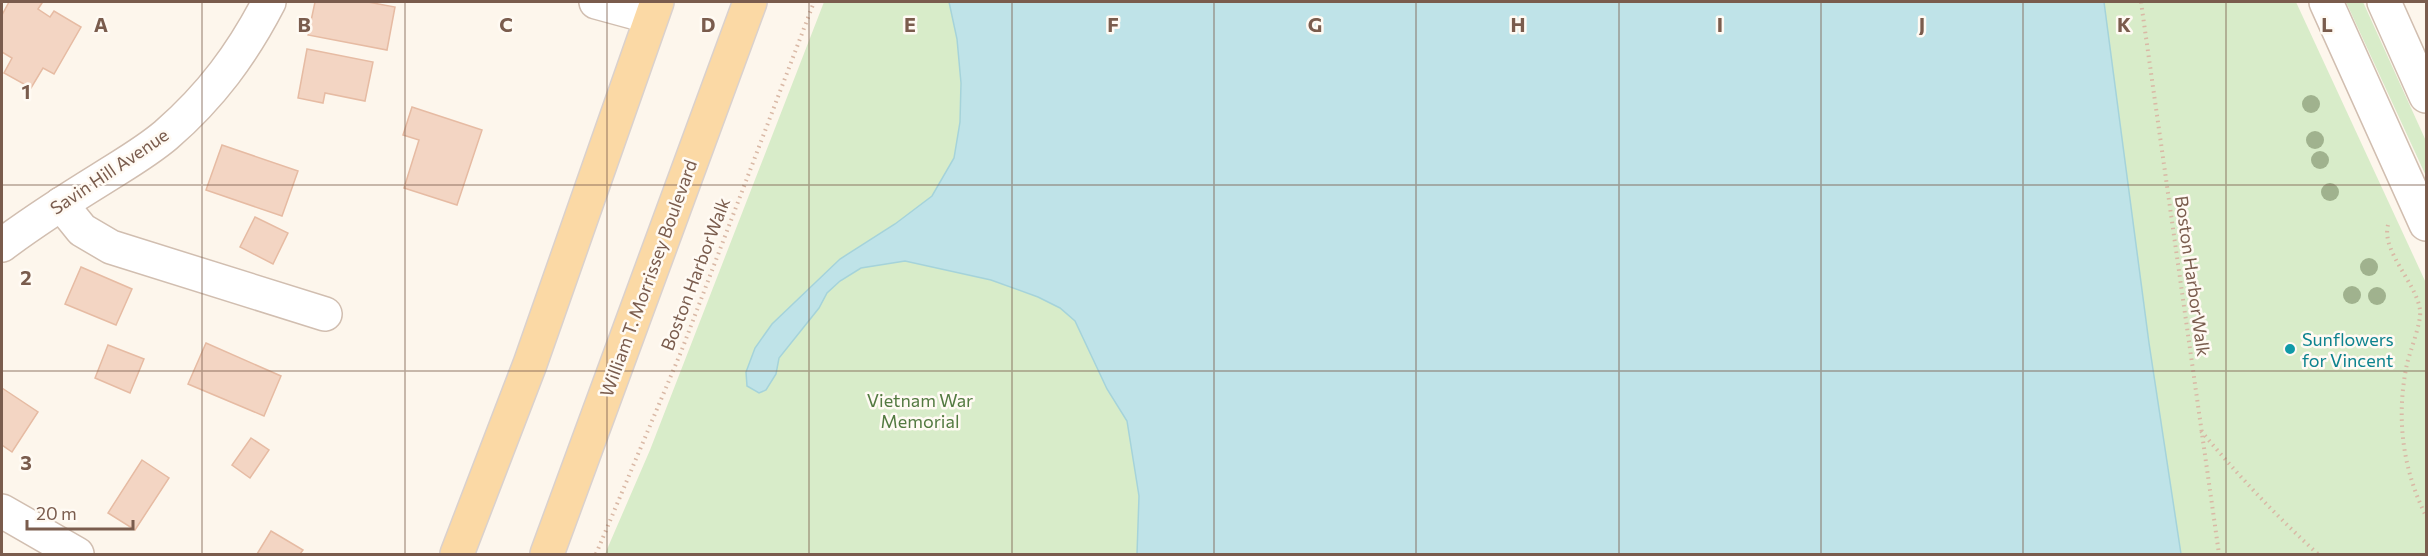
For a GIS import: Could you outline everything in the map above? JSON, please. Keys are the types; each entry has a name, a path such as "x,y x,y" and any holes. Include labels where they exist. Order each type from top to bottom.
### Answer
{"main road":[{"name":"William T. Morrissey Boulevard","path":"547,555 750,2"},
{"path":"458,555 530,364 654,9"}],"street":[{"name":"Savin Hill Avenue","path":"2,244 143,153 187,115 230,68 269,2"},
{"path":"596,2 654,9"},
{"path":"2326,2 2427,224"},
{"path":"2384,2 2427,96"},
{"path":"61,204 82,230 111,248 325,314"},
{"path":"2,511 77,555"}],"path":[{"name":"Boston HarborWalk","path":"596,555 681,352 814,2"},
{"name":"Boston HarborWalk","path":"2141,2 2219,555"},
{"path":"2420,308 2421,312 2402,389 2401,424 2408,471 2427,516"},
{"path":"2200,430 2231,468 2318,555"}],"green space":[{"name":"Vietnam War Memorial","path":"824,2 1993,2 2103,554 605,554 650,450"},
{"path":"2104,2 2296,2 2426,283 2426,554 2181,554 2149,343"},
{"path":"2346,2 2363,2 2426,141 2426,176"}],"water":[{"path":"949,2 2104,2 2149,343 2181,554 1137,554 1139,496 1127,421 1107,389 1075,321 1060,308 1038,297 991,280 905,261 861,268 840,281 827,293 819,308 779,358 776,374 766,390 759,393 747,386 746,372 755,348 772,324 840,259 895,224 932,196 954,158 960,122 961,83 957,39"}],"building":[{"path":"9,2 40,2 42,3 38,9 50,17 54,11 81,27 54,74 43,68 31,88 4,73 12,58 2,52 2,15"},
{"path":"315,2 368,2 395,7 387,50 308,35"},
{"path":"307,49 373,62 365,101 325,93 323,103 298,98"},
{"path":"412,107 482,130 457,205 404,188 419,140 403,135"},
{"path":"222,145 298,171 282,216 206,190"},
{"path":"255,217 288,233 273,264 240,247"},
{"path":"81,267 132,289 116,325 65,304"},
{"path":"206,343 281,376 264,416 188,384"},
{"path":"108,345 144,359 130,393 95,378"},
{"path":"2,388 38,412 12,452 2,445"},
{"path":"251,438 269,450 250,478 232,465"},
{"path":"142,460 169,478 135,530 108,513"},
{"path":"271,531 303,550 300,554 257,554"}],"place":[{"name":"Sunflowers for Vincent","path":"2290,349"}]}
